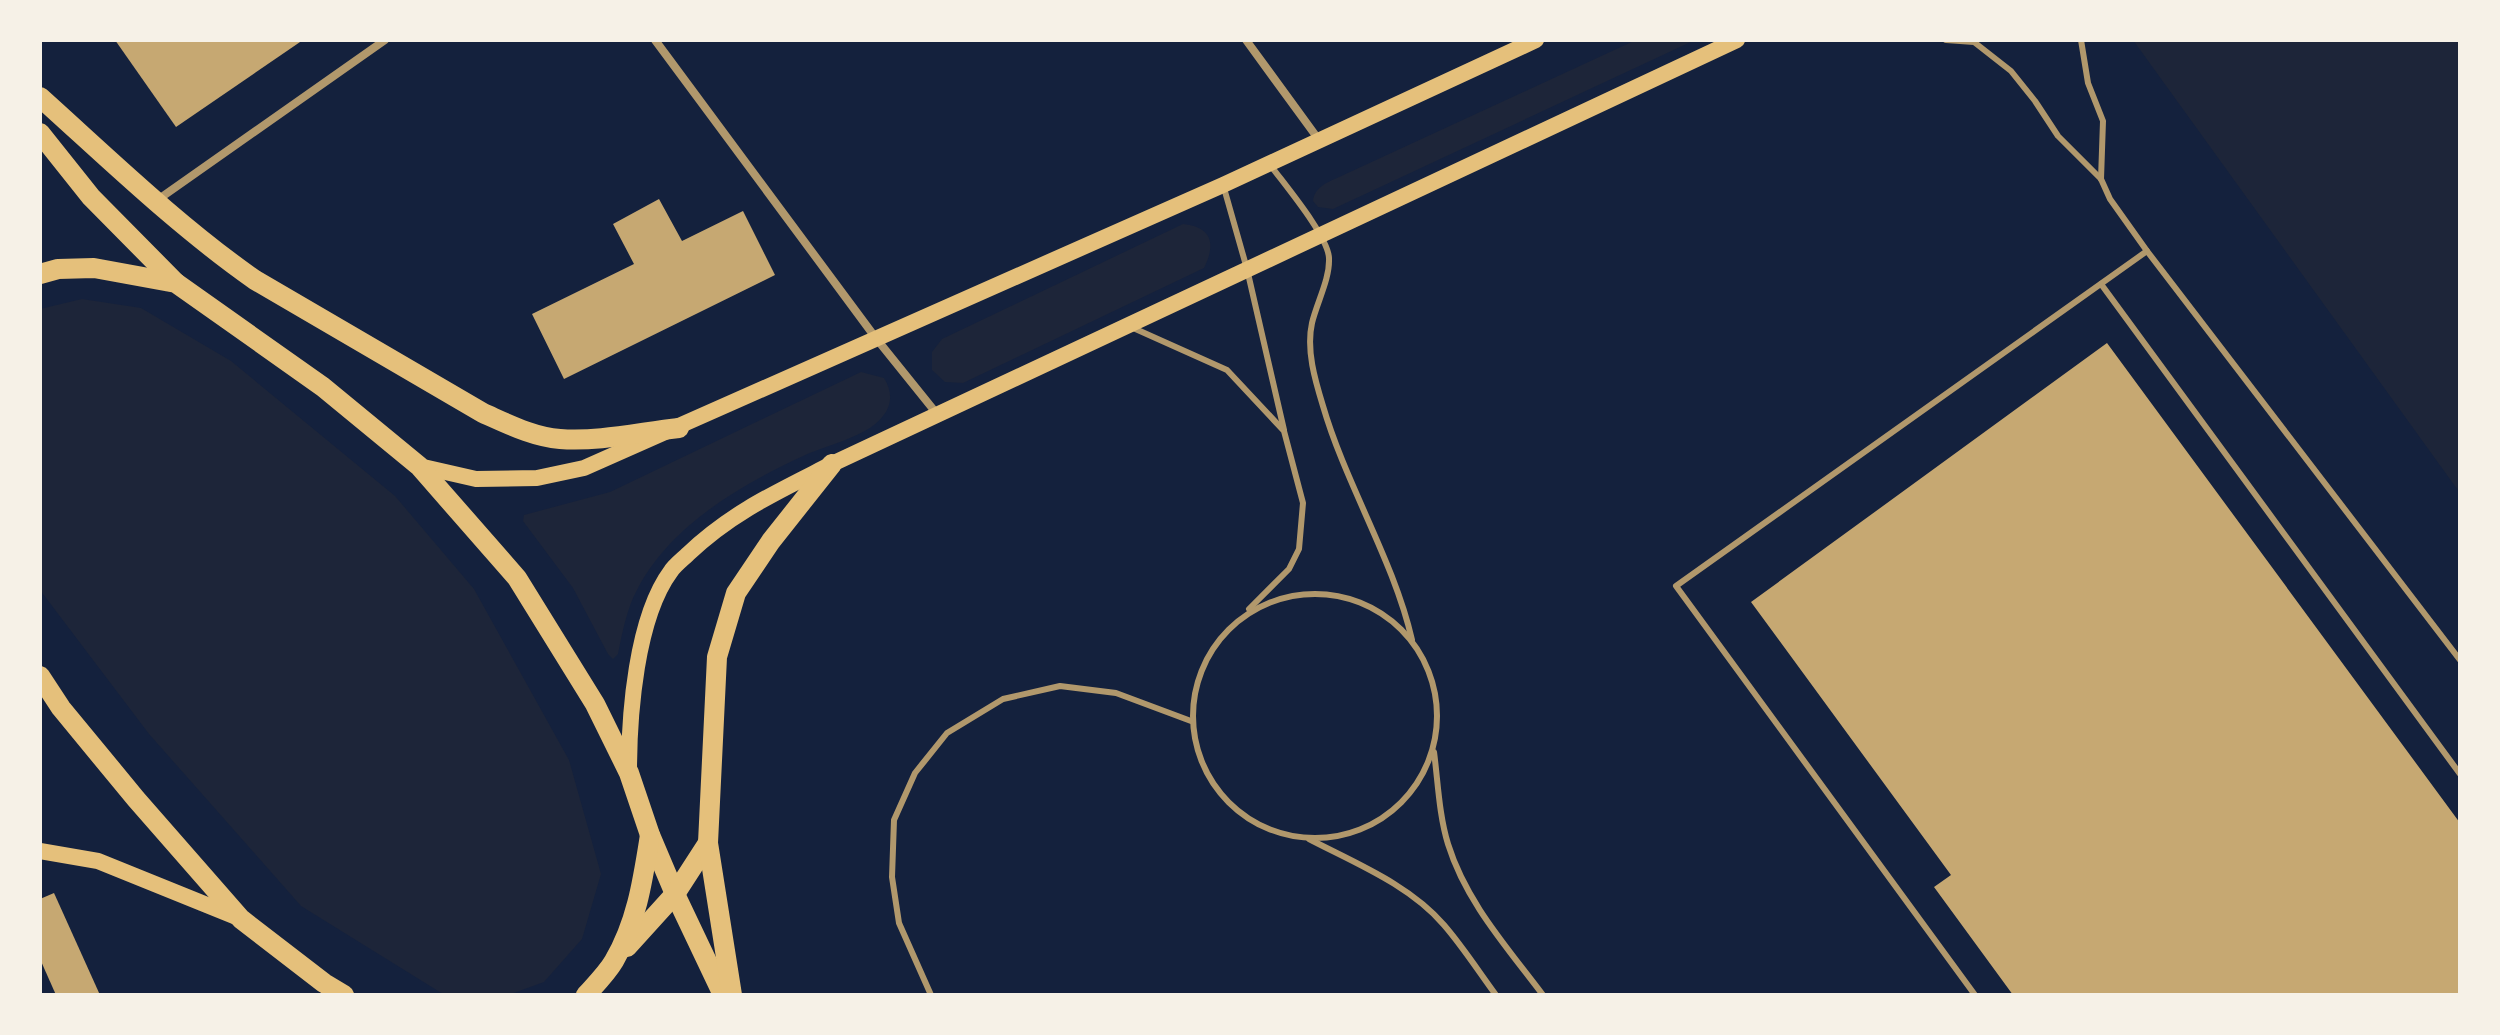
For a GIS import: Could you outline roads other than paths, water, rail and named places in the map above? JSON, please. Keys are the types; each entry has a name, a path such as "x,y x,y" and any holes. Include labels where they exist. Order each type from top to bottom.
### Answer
{"main road":[{"path":"419,466 476,479 537,478 584,468 1270,164 1536,40"},
{"path":"629,773 629,731 635,679 650,614 671,571 740,511 832,464 1737,40"},
{"path":"40,97 156,202 227,261 483,413 522,430 560,439 679,428"},
{"path":"40,133 91,197 176,283 323,387 419,466 517,578 595,704 629,773 650,835 723,995"},
{"path":"40,274 58,269 94,268 176,283"},
{"path":"732,995 708,843 717,657 736,593 771,541 832,464"},
{"path":"40,676 61,708 136,799 241,919 344,995"},
{"path":"612,964 628,933 639,900 650,835"},
{"path":"586,995 675,894 708,843"},
{"path":"40,851 98,861 241,919"}],"street":[{"path":"156,202 385,40"},
{"path":"655,40 875,337 937,415"},
{"path":"1246,40 1320,141"}],"lane":[{"path":"1946,40 1974,42 2011,71 2058,136 2101,179 2110,199 2147,251 2460,660"},
{"path":"2081,40 2088,83 2103,121 2101,179"},
{"path":"1270,164 1321,235 1329,257 1311,326 1312,365 1324,409 1404,607 1412,640 1431,673 1438,711 1434,749 1447,840 1458,871 1477,906 1543,995"},
{"path":"1223,185 1247,269 1303,503 1299,549 1289,569 1214,644 1196,680 1191,721 1198,757 1215,788 1241,815 1273,831 1309,839 1385,879 1422,905 1443,924 1496,995"},
{"path":"1975,995 1676,586 2147,251"},
{"path":"2101,284 2460,774"},
{"path":"1128,325 1227,370 1284,431"},
{"path":"1243,614 1277,598 1314,592 1351,598 1384,614 1412,640"},
{"path":"931,995 899,923 892,877 894,820 915,773 947,733 1003,699 1060,686 1116,693 1191,721"},
{"path":"1309,839 1350,834 1387,816 1416,786 1434,749"}]}
